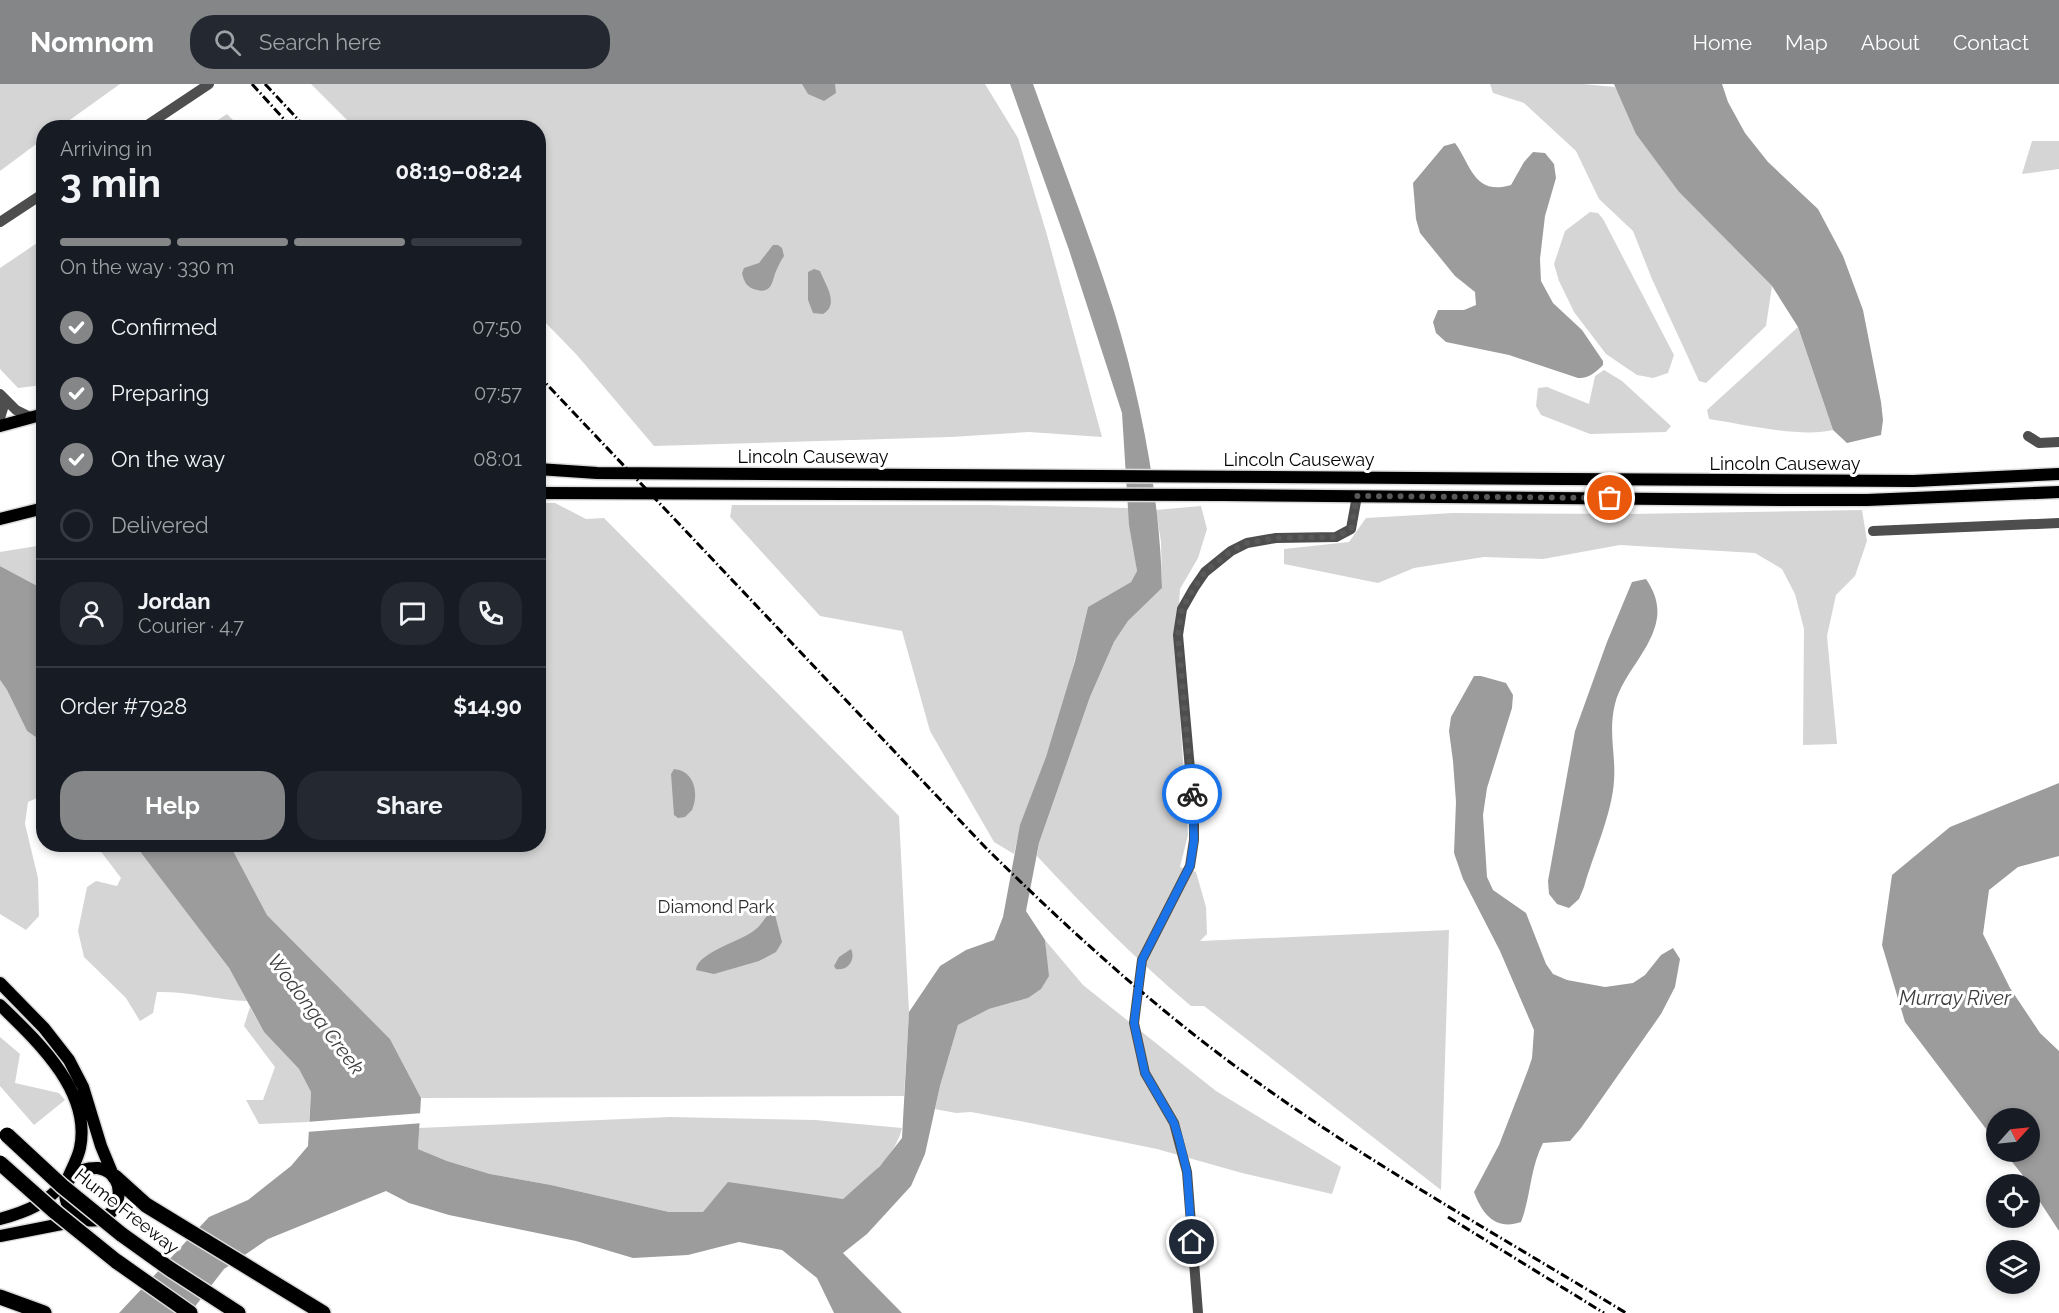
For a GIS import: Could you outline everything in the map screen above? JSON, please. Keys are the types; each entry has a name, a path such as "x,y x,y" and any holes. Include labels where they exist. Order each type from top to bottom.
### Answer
{"highway":[{"name":"Hume Freeway","path":"4,1131 62,1186 121,1234 238,1313"},
{"path":"0,1163 54,1211 116,1261"},
{"path":"114,1176 146,1205 323,1313"},
{"path":"0,1178 47,1215 189,1313"},
{"path":"0,1297 44,1313"}],"main road":[{"path":"0,426 36,416"},
{"name":"Lincoln Causeway","path":"546,470 597,473 1789,481 1914,481 2059,474"},
{"path":"1357,477 1357,496"},
{"name":"Lincoln Causeway","path":"546,493 1867,500 2059,492"},
{"path":"0,519 36,510"},
{"path":"0,983 44,1028 69,1060 83,1087 101,1146 119,1192 116,1207 106,1218 49,1225 0,1236"},
{"path":"0,1005 36,1040 57,1065 74,1099 81,1121 82,1138 65,1191 70,1207 82,1219 94,1221"},
{"path":"0,1219 22,1213 41,1204 68,1179 82,1170 103,1168 114,1176"}],"street":[{"path":"155,120 209,84"},
{"path":"0,222 36,198"},
{"path":"1,395 16,410 30,417"},
{"path":"0,418 4,405 1,395"},
{"path":"2028,436 2039,443 2059,442"},
{"path":"1198,1313 1187,1172 1174,1123 1145,1073 1134,1023 1142,960 1190,866 1194,840 1194,814 1178,635 1182,609 1205,572 1231,551 1247,543 1276,538 1336,537 1351,529 1357,496"},
{"path":"1873,531 2059,523"}],"green space":[{"path":"0,84 120,84 70,120 36,120 36,144 0,171"},
{"path":"311,84 985,84 1018,138 1102,437 1029,432 951,437 654,446 576,354 546,323 546,120 347,120"},
{"path":"1490,84 1583,84 1615,87 1679,192 1772,286 1766,326 1706,383 1699,381 1652,279 1633,231 1599,199 1576,151 1524,103 1493,93"},
{"path":"227,114 233,120 218,120"},
{"path":"2032,141 2059,141 2059,169 2022,174"},
{"path":"1590,212 1598,213 1603,219 1674,355 1668,373 1653,378 1637,375 1606,354 1574,312 1559,281 1554,264 1565,231"},
{"path":"36,244 36,386 18,388 0,369 0,268"},
{"path":"1798,327 1833,430 1789,431 1709,419 1707,410"},
{"path":"1604,370 1622,381 1671,426 1666,432 1590,434 1541,415 1536,406 1538,388 1547,387 1589,404 1595,376"},
{"name":"Diamond Park","path":"546,503 555,503 586,519 604,518 899,816 909,1012 904,1096 421,1098 390,1039 267,915 234,852 546,852"},
{"path":"732,505 987,505 1128,508 1137,571 1131,582 1088,607 1058,721 1024,817 1014,854 994,842 930,731 902,631 820,616 730,517"},
{"path":"1201,506 1207,529 1198,558 1180,589 1176,655 1188,835 1180,867 1196,872 1206,907 1207,934 1200,941 1449,930 1441,1190 1204,1006 1191,1006 1112,934 1037,856 1039,843 1090,697 1114,642 1128,621 1162,588 1161,542 1156,510"},
{"path":"1862,510 1867,541 1855,576 1836,595 1827,636 1837,744 1803,745 1804,629 1795,594 1782,569 1755,553 1620,545 1543,559 1484,557 1414,568 1378,583 1284,564 1284,549 1349,542 1366,518 1453,513 1629,514"},
{"path":"36,546 36,585 0,566 0,552"},
{"path":"0,680 27,731 36,737 36,798 28,802 25,824 38,878 39,916 26,930 0,914"},
{"path":"101,852 140,852 229,968 247,1001 157,992 153,1013 140,1021 126,998 84,957 78,931 87,887 96,881 117,886 121,878"},
{"path":"1045,940 1083,985 1216,1091 1341,1167 1332,1194 1242,1173 1157,1149 971,1112 956,1113 935,1109 958,1025 989,1009 1028,998 1048,975"},
{"path":"250,1007 264,1032 299,1069 311,1092 309,1122 259,1124 246,1100 263,1100 275,1067 244,1026"},
{"path":"0,1037 20,1054 15,1083 59,1093 65,1100 34,1125 0,1086"},
{"path":"670,1117 815,1120 902,1128 893,1149 886,1158 870,1176 843,1199 804,1194 704,1212 669,1212 551,1185 490,1174 447,1161 418,1149 419,1128"}],"water":[{"path":"802,84 835,84 836,93 824,101 808,94"},
{"name":"Wodonga Creek","path":"1010,84 1033,84 1085,226 1124,344 1141,413 1153,484 1162,588 1128,621 1114,642 1090,697 1039,843 1026,911 1045,940 1049,976 1041,989 1028,998 989,1009 958,1025 940,1086 925,1154 911,1186 867,1234 843,1253 902,1313 834,1313 817,1278 782,1250 739,1242 688,1255 633,1258 576,1241 449,1215 409,1203 386,1191 268,1239 224,1269 190,1313 119,1313 209,1217 248,1200 291,1166 308,1146 311,1092 299,1069 264,1032 229,968 140,852 234,852 267,915 390,1039 421,1098 418,1149 447,1161 490,1174 551,1185 669,1212 703,1212 728,1182 843,1199 880,1166 902,1138 909,1012 940,966 966,950 994,940 1003,917 1020,825 1046,757 1075,661 1088,607 1131,582 1137,571 1129,525 1122,413 1069,250"},
{"path":"1614,84 1722,84 1728,102 1745,133 1768,162 1818,209 1843,256 1863,310 1881,402 1883,420 1881,435 1847,443 1833,430 1798,327 1772,286 1679,192 1636,134"},
{"path":"1455,143 1475,176 1489,186 1511,185 1524,162 1533,152 1545,153 1554,164 1556,178 1545,216 1540,259 1541,281 1553,303 1582,330 1603,361 1603,365 1592,374 1578,378 1509,355 1446,342 1436,333 1433,322 1438,310 1464,310 1476,305 1475,292 1455,276 1420,233 1416,219 1413,183 1444,146"},
{"path":"773,245 782,248 784,256 772,284 763,291 751,288 744,279 742,273 744,268 759,263"},
{"path":"814,269 820,271 831,299 828,310 823,314 813,313 808,300 808,272"},
{"path":"0,566 36,585 36,737 27,731 0,680"},
{"path":"1646,579 1655,597 1657,618 1649,641 1624,682 1615,704 1612,724 1613,794 1584,887 1579,899 1569,908 1557,904 1549,894 1548,881 1575,731 1607,642 1632,582"},
{"path":"1474,676 1506,683 1513,695 1512,708 1487,788 1483,815 1487,877 1493,890 1526,913 1546,964 1553,974 1567,980 1605,987 1633,983 1645,975 1661,955 1673,948 1680,959 1675,987 1661,1014 1581,1128 1570,1141 1543,1143 1535,1162 1521,1222 1512,1224 1504,1224 1491,1219 1481,1207 1474,1192 1499,1145 1528,1070 1532,1058 1534,1030 1500,951 1463,879 1454,853 1456,802 1449,731 1451,717"},
{"path":"674,769 687,774 694,784 694,804 685,817 678,818 674,815 671,774"},
{"name":"Murray River","path":"2059,783 2059,856 2018,867 1989,890 1983,934 2010,988 2040,1033 2059,1051 2059,1231 2040,1202 2040,1174 2022,1174 2012,1162 2040,1162 2040,1108 1986,1108 1986,1129 1905,1022 1882,945 1892,875 1950,827"},
{"path":"773,907 782,942 776,952 759,961 714,974 696,970 698,964 712,952 756,929"},
{"path":"851,949 850,964 836,969 834,966 839,957"}],"pier":[{"path":"423,1113 423,1123 306,1132 306,1122"}],"railway":[{"path":"252,84 285,120"},
{"path":"265,84 299,120"},
{"path":"546,383 985,847 1050,910 1152,1001 1223,1057 1349,1145 1626,1313"},
{"path":"1448,1217 1604,1313"}],"way so far":[{"path":"1192,794 1178,635 1182,609 1205,572 1231,551 1247,543 1276,538 1336,537 1351,529 1357,496 1610,498"}],"route":[{"path":"1192,794 1194,840 1190,866 1142,960 1134,1023 1145,1073 1174,1123 1179,1139 1187,1172 1192,1242"}]}
